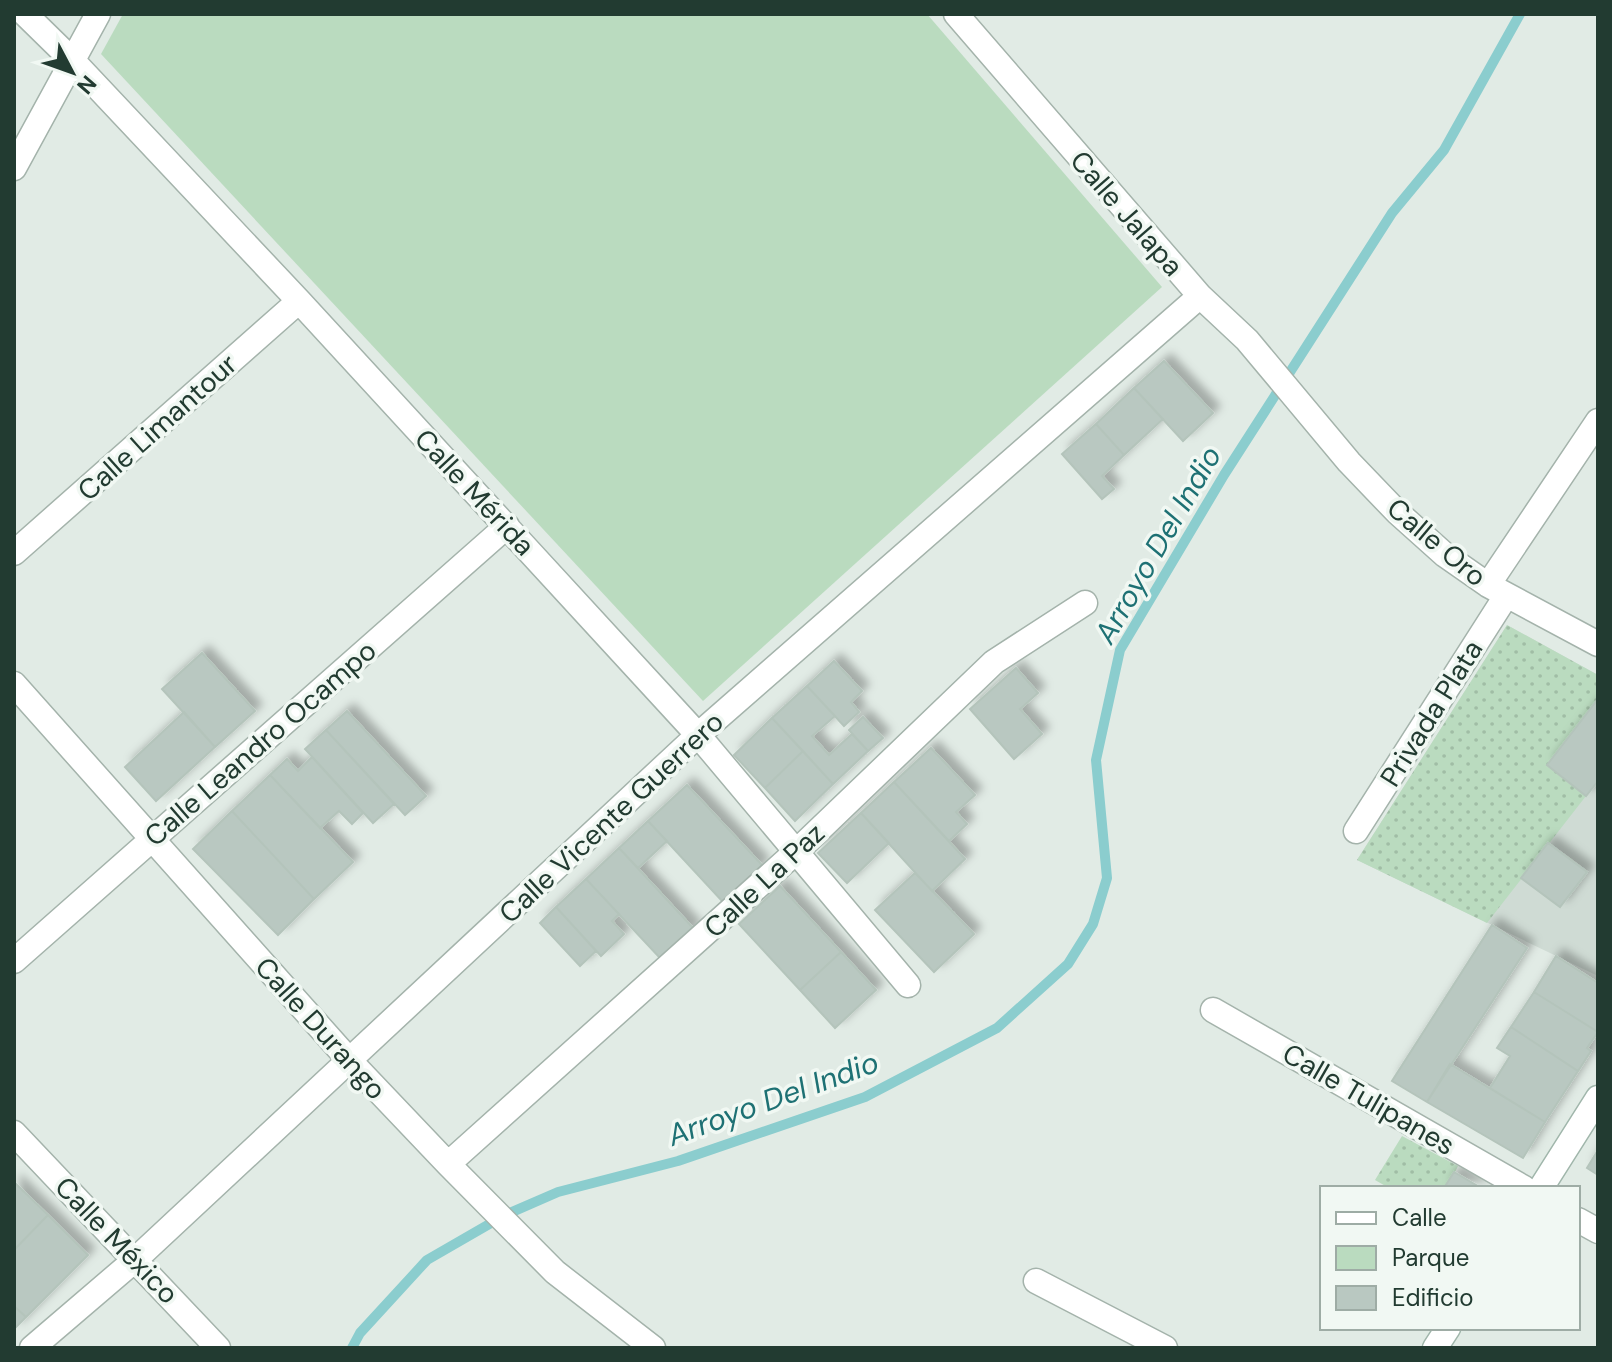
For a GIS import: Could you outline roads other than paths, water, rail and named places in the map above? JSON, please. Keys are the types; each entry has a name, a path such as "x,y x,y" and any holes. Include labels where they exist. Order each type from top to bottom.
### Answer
{"street":[{"name":"Calle Mérida","path":"25,14 299,301 698,735 798,850 908,985"},
{"path":"14,168 98,14"},
{"name":"Calle Jalapa","path":"956,14 1200,296 1247,340 1303,407"},
{"name":"Calle Vicente Guerrero","path":"32,1348 136,1259 698,735 1200,296"},
{"name":"Calle Limantour","path":"14,553 299,301"},
{"name":"Calle Oro","path":"1303,407 1349,462 1397,512 1445,555 1497,591 1598,644"},
{"name":"Privada Plata","path":"1356,831 1598,421"},
{"name":"Calle Leandro Ocampo","path":"14,961 507,526"},
{"name":"Calle La Paz","path":"448,1164 798,850 994,662 1085,603"},
{"name":"Calle Durango","path":"14,684 350,1061 472,1190 555,1272 653,1348"},
{"name":"Calle Tulipanes","path":"1213,1010 1521,1186"},
{"path":"1542,1186 1598,1098"},
{"name":"Calle México","path":"14,1133 218,1348"},
{"path":"1580,1221 1598,1231"},
{"path":"1036,1281 1165,1348"},
{"path":"1435,1348 1447,1330"}],"waterway":[{"name":"Arroyo Del Indio","path":"352,1348 360,1333 427,1260 505,1215 558,1192 678,1161 865,1097 997,1028 1068,964 1093,924 1107,878 1096,760 1120,650 1224,475 1392,213 1444,150 1520,14"}]}
